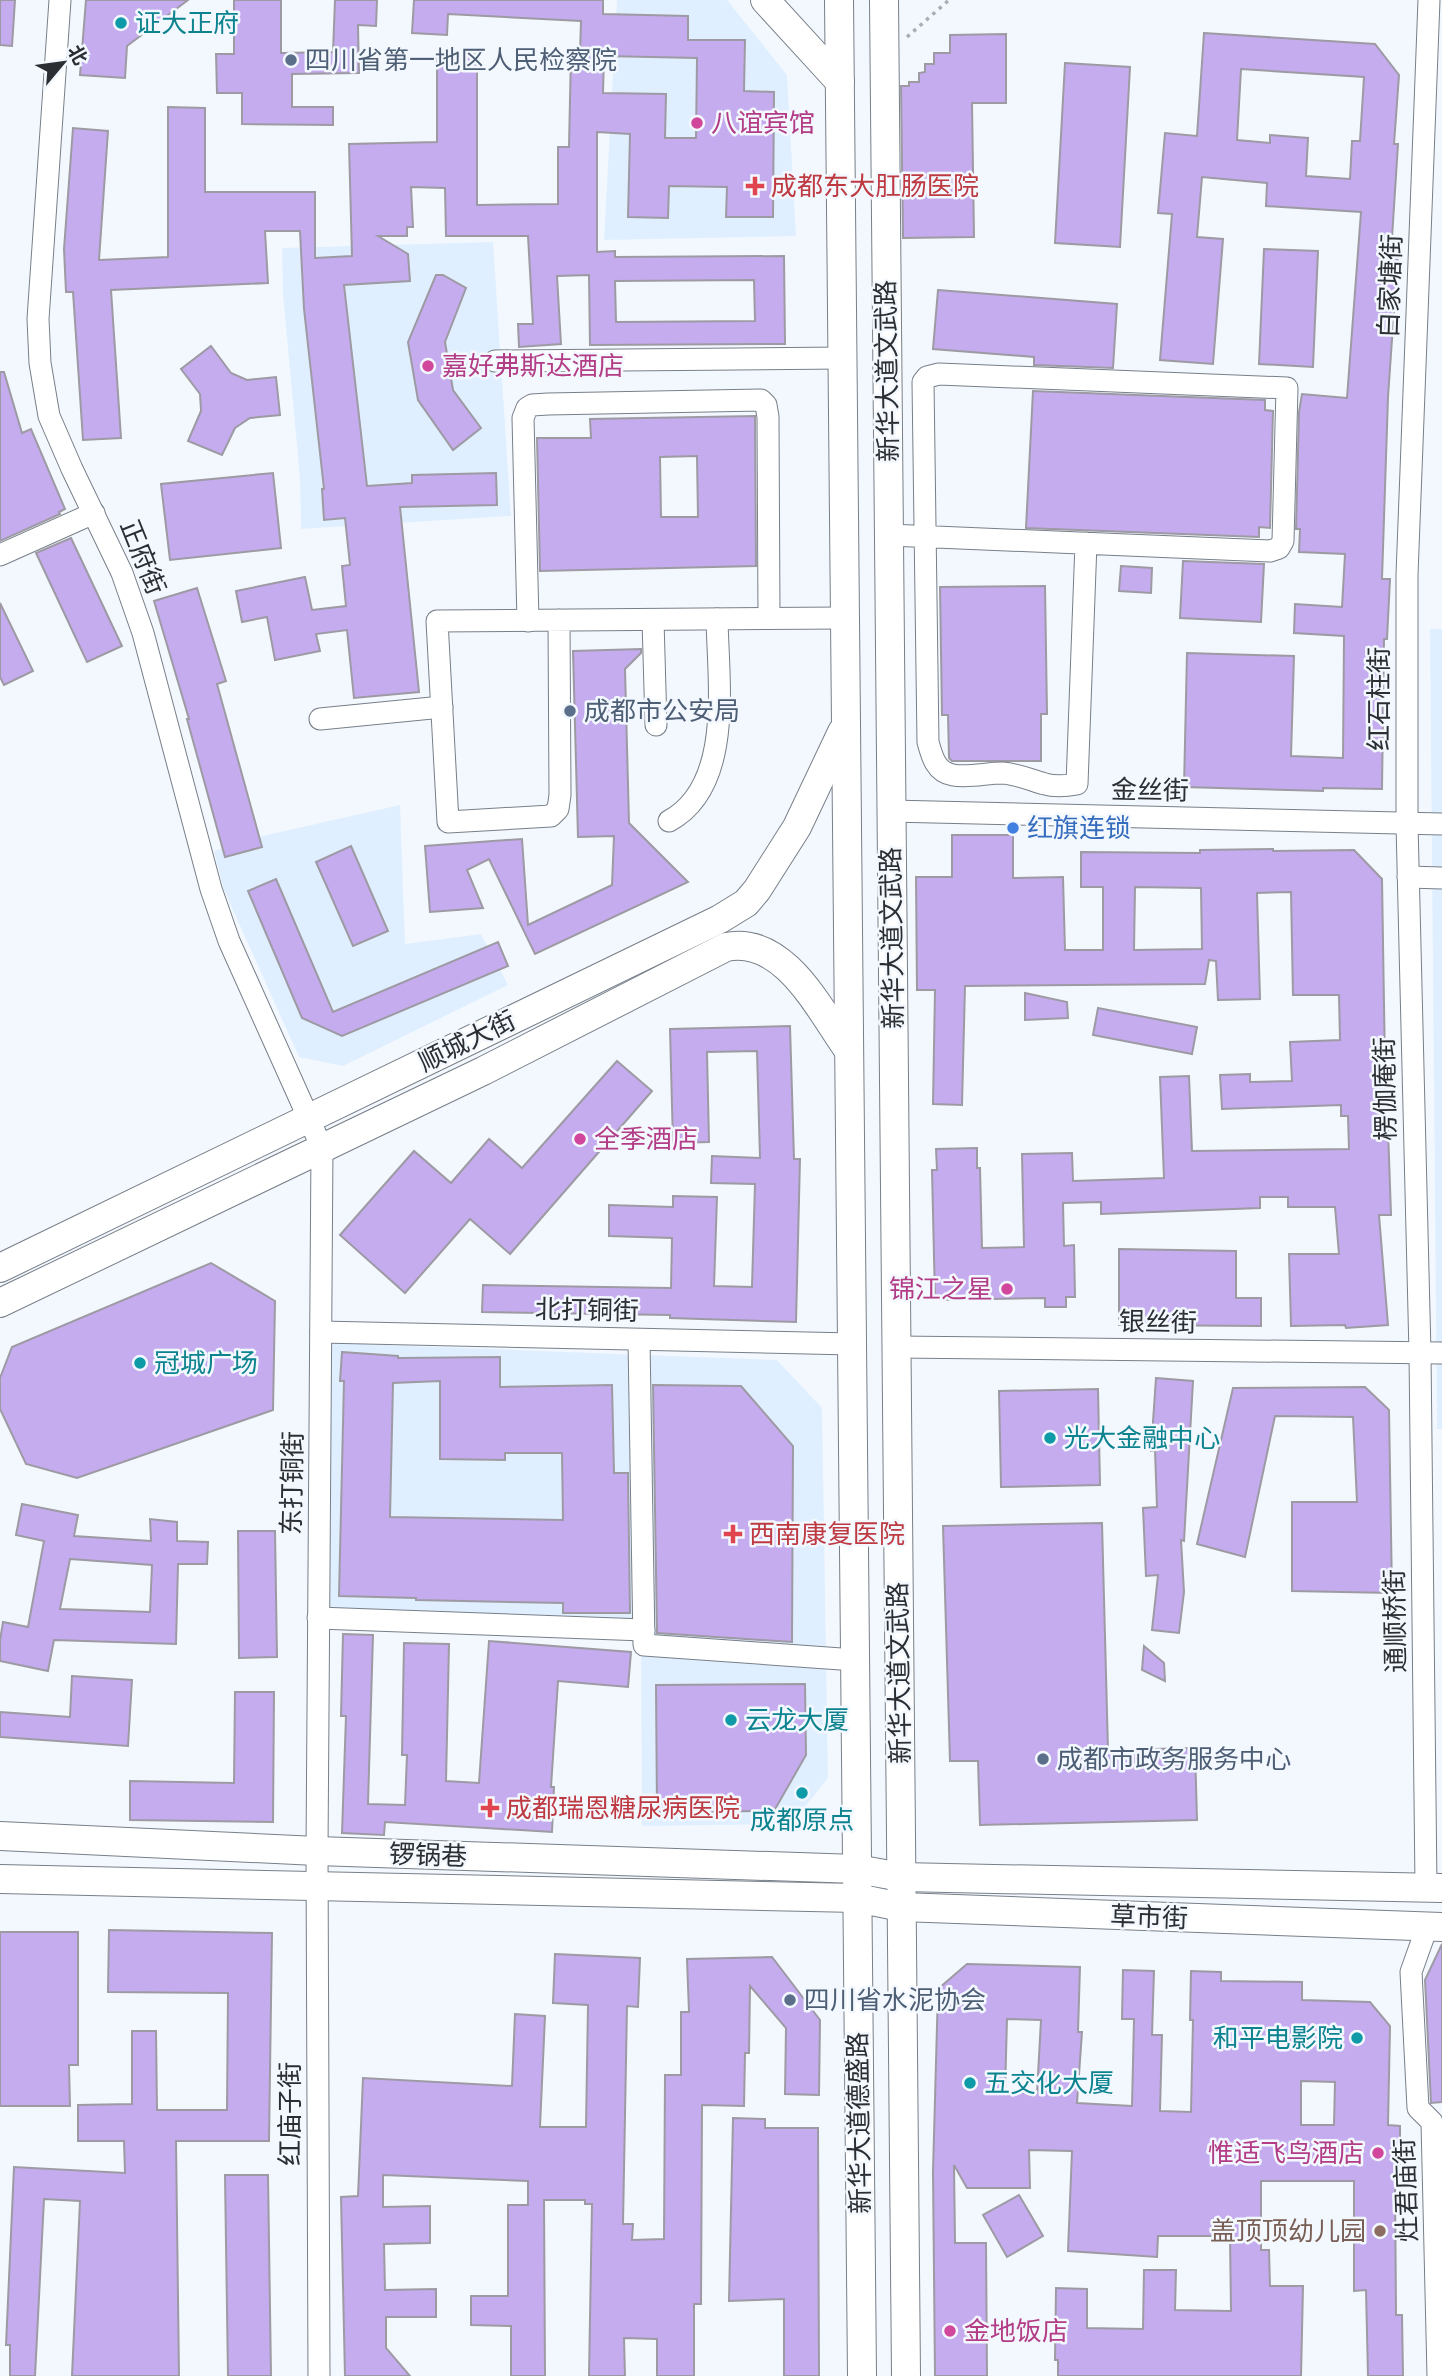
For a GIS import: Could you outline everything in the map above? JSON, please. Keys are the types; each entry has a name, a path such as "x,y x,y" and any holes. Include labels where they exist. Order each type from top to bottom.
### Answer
{"main road":[{"path":"765,0 840,82"},
{"name":"新华大道文武路","path":"839,0 857,1869"},
{"name":"新华大道文武路","path":"884,0 901,1877"},
{"name":"顺城大街","path":"0,1268 720,919 746,903 797,827 846,723"},
{"name":"顺城大街","path":"0,1303 483,1071 726,947 741,944 769,953 788,967 849,1051"},
{"name":"锣锅巷","path":"0,1836 317,1851 857,1869"},
{"name":"草市街","path":"857,1869 901,1877 1434,1887"},
{"name":"新华大道德盛路","path":"857,1869 862,2376"},
{"name":"新华大道德盛路","path":"901,1877 906,2376"},
{"name":"锣锅巷","path":"0,1879 857,1898"},
{"name":"草市街","path":"857,1898 901,1907 1434,1927"}],"street":[{"name":"正府街","path":"60,0 38,320 40,363 49,416 122,573 143,633 211,889 229,941 307,1118"},
{"name":"白家塘街","path":"1407,575 1429,0"},
{"path":"495,361 843,358"},
{"path":"889,535 925,536 1086,543 1270,551 1279,548 1283,541 1287,388 939,374 927,377 923,382 925,536 928,742 932,758 939,768 953,775 1004,773 1045,784 1077,784 1086,543"},
{"path":"528,621 523,418 527,408 548,404 761,400 766,405 768,417 769,618"},
{"path":"0,555 94,513"},
{"name":"红石柱街","path":"1407,575 1407,824"},
{"path":"559,620 558,809 551,816 448,822 437,621 528,621 559,620 769,618 845,618"},
{"path":"669,821 695,800 707,777 716,750 717,619"},
{"path":"653,620 656,725"},
{"path":"320,719 442,707"},
{"path":"1065,786 1065,816"},
{"name":"金丝街","path":"891,811 1442,824"},
{"name":"楞伽庵街","path":"1407,824 1420,1353"},
{"path":"1408,877 1442,878"},
{"name":"东打铜街","path":"307,1118 322,1148 317,1851"},
{"name":"北打铜街","path":"321,1332 852,1344"},
{"path":"639,1339 644,1645 855,1660"},
{"name":"银丝街","path":"896,1347 1442,1353"},
{"name":"通顺桥街","path":"1420,1353 1434,1887"},
{"path":"318,1618 644,1630"},
{"name":"红庙子街","path":"317,1851 318,2376"},
{"name":"灶君庙街","path":"1434,1927 1411,1972 1418,2108 1437,2122 1438,2376"}],"path":[{"path":"884,57 949,0"}],"shaded area":[{"name":"八谊宾馆","path":"617,0 727,0 787,75 796,236 604,240"},
{"name":"嘉好弗斯达酒店","path":"493,242 511,516 301,529 300,478 283,295 282,248"},
{"path":"1430,629 1442,629 1442,1429 1437,1429"},
{"path":"400,805 405,944 481,934 508,985 343,1066 299,1057 224,890 214,851 267,835"},
{"path":"331,1343 777,1360 822,1408 828,1778 791,1824 642,1826 641,1638 326,1625"}],"building":[{"path":"0,0 15,0 12,46 0,45"},
{"name":"证大正府","path":"86,0 188,0 127,46 125,78 80,75"},
{"path":"234,0 281,0 281,53 333,52 335,0 377,0 376,26 358,25 359,73 292,74 292,107 333,107 333,125 242,124 242,93 217,93 216,54 234,54"},
{"path":"414,0 603,0 603,14 688,16 688,40 745,40 744,91 774,92 773,217 726,217 727,187 669,186 668,218 628,217 630,134 597,132 597,252 615,251 615,257 784,256 785,344 590,345 589,275 557,276 561,344 519,347 518,324 533,324 528,236 446,236 445,188 411,187 413,227 407,227 407,236 378,236 408,254 410,281 344,285 367,486 412,483 412,475 496,473 497,505 400,507 419,692 354,698 347,630 316,634 320,651 275,660 267,617 242,622 236,591 305,577 312,610 346,606 342,566 350,565 345,518 324,520 324,489 304,309 300,231 265,231 268,283 111,290 121,438 83,440 73,292 66,292 64,249 73,128 108,131 99,260 168,257 168,107 205,108 205,192 315,192 315,258 352,256 349,144 437,142 437,54 477,54 477,205 558,204 558,147 569,147 571,53 580,54 581,21 448,14 447,35 412,33","holes":["604,56 697,58 696,138 665,138 666,94 603,93","754,280 755,321 616,322 615,281"]},
{"path":"1204,33 1375,44 1399,75 1392,238 1399,239 1388,397 1382,579 1390,579 1387,639 1384,639 1382,789 1323,788 1323,791 1184,787 1187,653 1294,656 1291,756 1343,758 1344,636 1294,633 1295,604 1342,607 1345,554 1299,552 1300,529 1296,529 1299,412 1302,394 1347,398 1361,212 1266,206 1267,183 1202,177 1197,237 1223,239 1213,364 1160,360 1172,214 1158,213 1165,133 1197,136","holes":["1241,69 1364,77 1360,141 1352,141 1350,179 1306,176 1308,138 1270,135 1270,143 1237,140"]},
{"path":"1006,34 1006,103 972,103 974,237 903,238 901,86 909,86 909,82 919,82 919,73 925,72 925,64 934,64 934,53 950,53 950,35"},
{"path":"1065,63 1130,67 1120,247 1055,243"},
{"path":"1264,249 1318,251 1313,367 1259,364"},
{"path":"436,275 443,275 466,288 445,342 453,390 481,428 453,450 418,400 408,342"},
{"path":"938,290 1117,304 1113,368 1034,365 1034,357 933,349"},
{"path":"211,346 231,373 247,380 276,377 280,415 250,418 235,428 222,455 188,441 201,411 200,394 181,369"},
{"path":"0,372 4,372 22,433 31,429 65,509 59,512 60,514 0,541"},
{"path":"1033,391 1265,400 1265,410 1273,411 1270,528 1259,527 1259,537 1026,528"},
{"path":"755,416 756,566 540,571 537,438 591,438 590,419","holes":["697,456 698,517 661,517 660,457"]},
{"path":"273,473 281,548 170,560 161,484"},
{"path":"71,538 122,646 87,662 36,553"},
{"path":"1183,561 1264,564 1261,622 1180,618"},
{"path":"1121,566 1152,568 1151,593 1119,591"},
{"path":"1045,586 1047,714 1041,714 1041,761 952,761 949,758 948,715 942,715 940,587"},
{"path":"197,588 226,681 217,684 262,847 225,857 189,719 154,601"},
{"path":"0,603 33,671 4,685 0,677"},
{"path":"641,649 641,653 625,669 629,823 688,882 535,954 489,859 467,870 483,908 430,912 425,846 522,839 528,925 612,885 614,836 578,837 573,651"},
{"path":"952,835 1013,835 1013,878 1063,877 1065,950 1103,950 1103,887 1081,887 1081,852 1354,850 1382,879 1386,1129 1391,1215 1379,1215 1388,1325 1346,1328 1345,1325 1291,1326 1289,1254 1339,1254 1335,1207 1288,1207 1288,1197 1260,1197 1260,1208 1101,1214 1101,1202 1063,1203 1064,1246 1074,1245 1075,1297 1066,1297 1066,1307 1045,1307 1045,1298 935,1300 932,1170 937,1170 936,1149 977,1148 982,1248 1024,1247 1022,1154 1072,1153 1073,1181 1164,1178 1160,1077 1189,1076 1192,1151 1349,1149 1348,1116 1341,1116 1341,1105 1222,1109 1220,1075 1250,1074 1250,1082 1292,1081 1290,1042 1340,1040 1339,995 1293,995 1291,892 1257,893 1260,999 1218,1000 1216,961 1209,960 1205,984 965,986 962,1105 933,1104 935,990 917,990 916,877 952,877","holes":["1135,887 1201,888 1202,949 1134,950"]},
{"path":"351,846 388,931 353,946 316,862"},
{"path":"276,879 333,1012 498,942 508,966 342,1036 302,1018 248,891"},
{"path":"1025,993 1067,1002 1068,1018 1025,1020"},
{"path":"1098,1008 1197,1027 1192,1054 1093,1035"},
{"path":"790,1026 794,1159 800,1159 796,1322 670,1318 670,1315 482,1312 483,1285 671,1288 672,1238 609,1236 609,1205 673,1207 673,1196 717,1197 714,1286 752,1287 755,1184 711,1183 712,1156 760,1158 757,1051 707,1052 709,1142 673,1143 670,1029"},
{"path":"617,1061 652,1091 510,1254 470,1219 405,1293 340,1235 414,1151 451,1183 489,1139 522,1168"},
{"path":"1119,1249 1236,1251 1236,1298 1261,1298 1261,1326 1119,1325"},
{"name":"冠城广场","path":"211,1263 275,1301 273,1410 77,1478 26,1464 0,1409 0,1378 12,1347"},
{"path":"342,1352 398,1358 500,1357 500,1387 612,1385 614,1473 628,1473 630,1613 563,1613 563,1603 339,1596 344,1381 340,1381","holes":["440,1381 440,1459 505,1460 505,1453 562,1453 563,1520 390,1517 393,1383"]},
{"path":"1156,1378 1193,1381 1184,1541 1181,1540 1184,1592 1179,1633 1152,1630 1158,1575 1146,1576 1143,1508 1157,1507 1155,1451 1151,1451"},
{"path":"653,1385 741,1386 793,1446 792,1642 657,1633"},
{"path":"1365,1387 1389,1410 1392,1593 1292,1591 1292,1502 1357,1502 1353,1417 1275,1416 1245,1557 1197,1544 1233,1388"},
{"name":"光大金融中心","path":"1098,1389 1100,1485 1001,1487 999,1391"},
{"path":"22,1504 78,1515 74,1536 151,1541 150,1519 177,1522 177,1541 208,1542 207,1564 178,1564 176,1644 54,1640 48,1671 0,1661 3,1622 28,1627 44,1541 16,1535","holes":["70,1559 152,1565 150,1612 60,1609"]},
{"path":"1102,1523 1108,1750 1195,1748 1197,1820 980,1825 978,1761 950,1761 943,1526"},
{"path":"238,1531 275,1531 277,1657 239,1658"},
{"path":"343,1634 373,1635 368,1804 405,1805 407,1755 402,1755 404,1643 449,1644 446,1781 479,1783 489,1641 631,1652 628,1687 558,1681 551,1787 554,1787 552,1832 385,1822 384,1835 342,1833 346,1716 341,1716"},
{"path":"1144,1646 1164,1663 1165,1681 1142,1670"},
{"path":"72,1676 132,1680 128,1746 0,1737 0,1712 70,1717"},
{"name":"云龙大厦","path":"805,1684 806,1755 774,1811 657,1812 656,1685"},
{"path":"235,1692 274,1692 273,1822 130,1820 130,1781 234,1783"},
{"path":"109,1930 272,1933 269,2141 176,2141 179,2376 72,2376 80,2201 44,2199 35,2376 10,2376 10,2345 6,2345 14,2167 125,2173 124,2141 78,2141 78,2105 132,2104 132,2031 156,2031 157,2110 227,2110 228,1993 108,1992"},
{"path":"0,1932 78,1932 78,2065 69,2065 70,2106 0,2106"},
{"path":"1442,1944 1442,2102 1431,2103 1425,1980"},
{"path":"555,1954 640,1958 638,2007 627,2006 623,2224 633,2224 632,2240 664,2239 665,2075 681,2075 681,2012 689,2012 687,1959 772,1957 820,2020 819,2095 785,2094 786,2028 750,1986 749,2053 745,2053 744,2106 702,2105 701,2304 694,2304 694,2376 657,2376 657,2339 624,2338 625,2376 589,2376 592,2204 585,2204 585,2200 544,2200 545,2376 511,2376 511,2326 471,2325 471,2296 508,2296 508,2205 528,2205 528,2181 383,2175 383,2207 430,2206 430,2243 384,2244 385,2290 436,2289 436,2317 386,2317 386,2348 410,2376 345,2376 341,2197 358,2196 363,2078 512,2086 515,2014 545,2016 540,2127 586,2127 588,2005 553,2003"},
{"path":"967,1964 1080,1967 1078,2032 1082,2032 1077,2103 1132,2106 1134,2019 1122,2019 1123,1970 1154,1971 1152,2035 1162,2035 1160,2111 1191,2112 1191,1971 1221,1972 1221,1981 1302,1982 1302,2000 1370,2002 1390,2026 1388,2125 1400,2126 1400,2182 1395,2182 1396,2315 1402,2315 1403,2376 1368,2376 1366,2290 1354,2291 1354,2181 1261,2181 1261,2250 1269,2250 1270,2286 1303,2286 1301,2376 1058,2376 1058,2360 1055,2360 1056,2288 1087,2289 1087,2328 1143,2329 1144,2270 1176,2270 1175,2310 1231,2311 1230,2236 1158,2236 1157,2257 1068,2251 1072,2151 1029,2150 1030,2188 967,2188 954,2165 955,2243 986,2243 987,2376 935,2376 933,2172 938,1989","holes":["1007,2019 1041,2020 1037,2093 1005,2092","1301,2081 1335,2082 1334,2125 1301,2125"]},
{"path":"733,2118 765,2119 765,2128 818,2128 819,2376 784,2376 784,2299 729,2301"},
{"path":"225,2175 268,2175 271,2376 228,2376"},
{"path":"1019,2195 1043,2236 1007,2257 983,2215"}],"place":[{"name":"证大正府","path":"121,23"},
{"name":"四川省第一地区人民检察院","path":"291,60"},
{"name":"八谊宾馆","path":"697,123"},
{"name":"成都东大肛肠医院","path":"755,186"},
{"name":"嘉好弗斯达酒店","path":"428,366"},
{"name":"成都市公安局","path":"570,711"},
{"name":"红旗连锁","path":"1013,828"},
{"name":"全季酒店","path":"580,1139"},
{"name":"锦江之星","path":"1007,1289"},
{"name":"冠城广场","path":"140,1363"},
{"name":"光大金融中心","path":"1050,1438"},
{"name":"西南康复医院","path":"733,1534"},
{"name":"云龙大厦","path":"731,1720"},
{"name":"成都市政务服务中心","path":"1043,1759"},
{"name":"成都原点","path":"802,1793"},
{"name":"成都瑞恩糖尿病医院","path":"490,1808"},
{"name":"四川省水泥协会","path":"790,2000"},
{"name":"和平电影院","path":"1357,2038"},
{"name":"五交化大厦","path":"970,2083"},
{"name":"惟适飞鸟酒店","path":"1378,2153"},
{"name":"盖顶顶幼儿园","path":"1380,2231"},
{"name":"金地饭店","path":"950,2331"}]}
